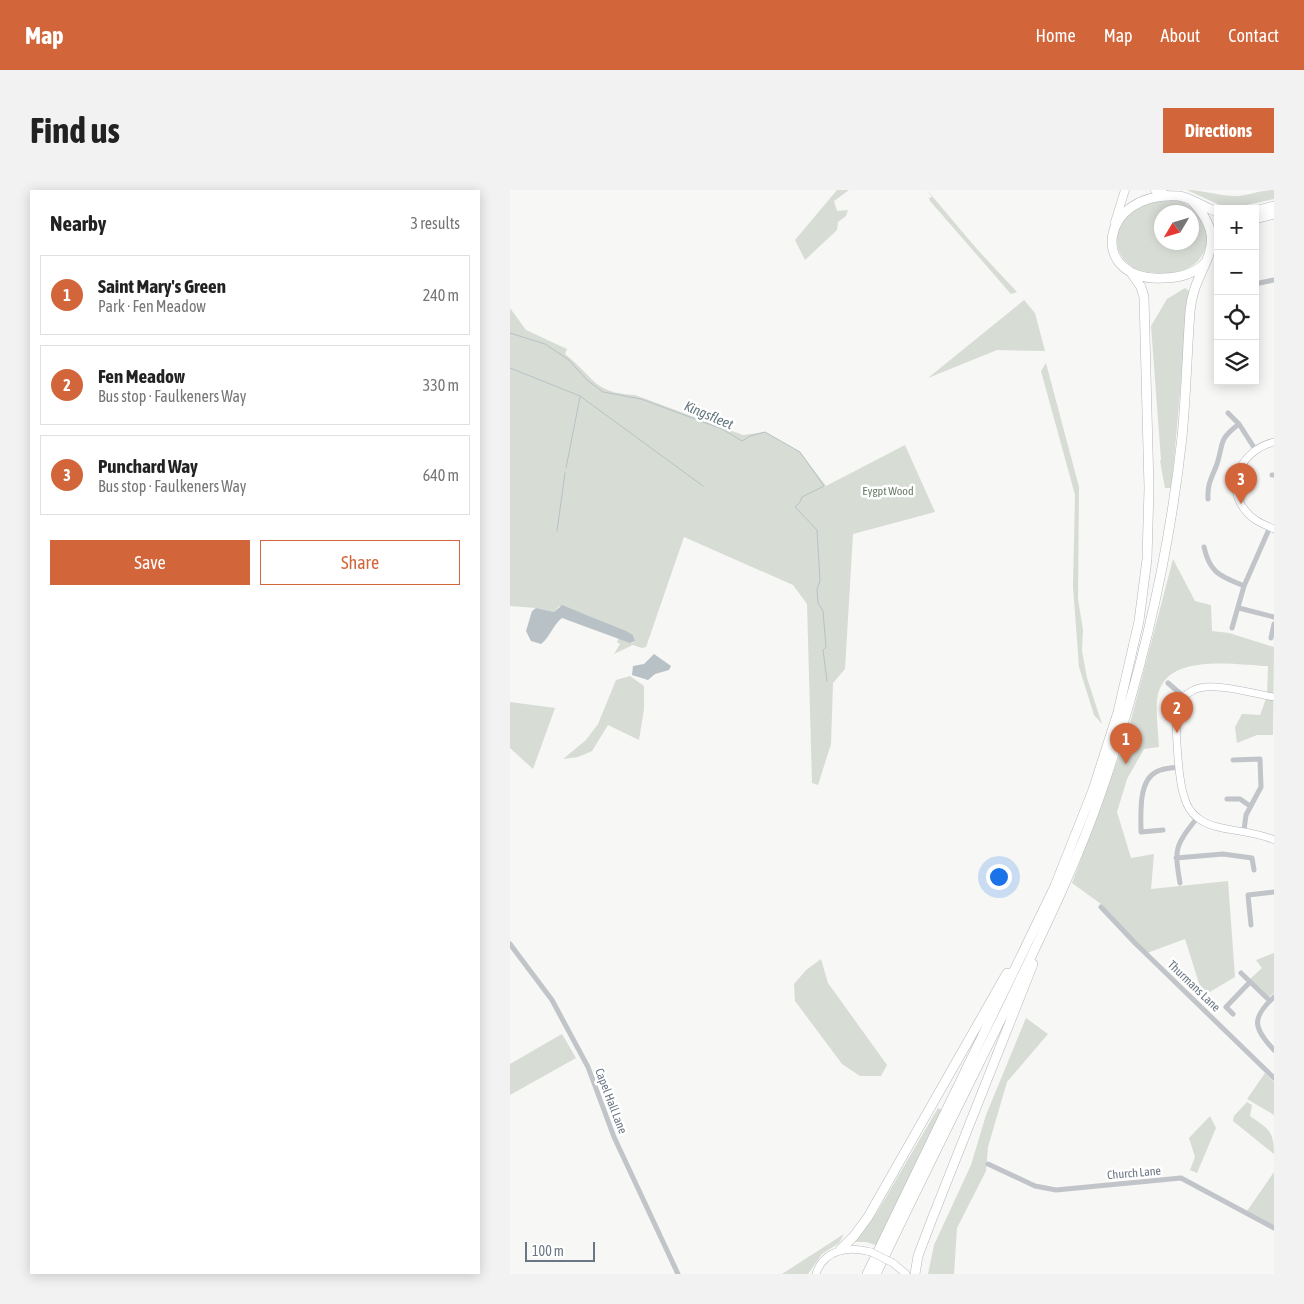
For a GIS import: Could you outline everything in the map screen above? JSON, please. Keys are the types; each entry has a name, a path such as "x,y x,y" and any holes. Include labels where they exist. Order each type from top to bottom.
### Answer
{"highway":[{"path":"1066,872 1078,830 1112,734 1134,648 1144,588 1149,495 1144,297 1141,287 1120,262 1113,248 1112,239 1115,222 1122,211 1135,202 1149,197 1181,196 1214,210"},
{"path":"1192,201 1209,221 1214,238"},
{"path":"1259,210 1274,206"},
{"path":"1259,218 1274,214"},
{"path":"866,1274 1023,951 1086,834 1117,744 1150,623 1164,554 1182,438 1191,301 1214,244"},
{"path":"1132,274 1150,278 1178,277 1195,271 1207,261"},
{"path":"876,1274 1042,933 1058,889"},
{"path":"915,1274 925,1237 1038,950 1042,933"},
{"path":"840,1250 854,1236 868,1217 1011,966 1023,951"}],"main road":[{"path":"1115,222 1125,190"},
{"path":"1155,190 1167,195"}],"street":[{"path":"1259,283 1274,280"},
{"path":"1228,413 1239,424 1256,449"},
{"path":"1208,499 1207,488 1217,462 1221,443 1225,435 1239,424"},
{"path":"1232,628 1244,586 1272,528 1253,519 1244,510 1237,493 1237,473 1248,456 1256,449 1274,442"},
{"path":"1204,547 1210,567 1217,574 1244,586"},
{"path":"1239,608 1274,617"},
{"path":"1271,638 1274,624"},
{"path":"1168,683 1184,697"},
{"path":"1274,697 1201,686 1184,697 1179,704 1176,719 1180,767 1186,802 1197,818 1212,826 1244,830 1274,840"},
{"path":"1232,760 1260,759 1261,787 1250,806 1244,830"},
{"path":"1163,830 1141,832 1141,809 1145,787 1152,774 1180,767"},
{"path":"1227,799 1240,799 1250,806"},
{"path":"1180,883 1176,858 1178,844 1197,818"},
{"path":"1176,858 1223,854 1252,858 1254,870"},
{"path":"1251,925 1248,895 1274,892"},
{"name":"Thurmans Lane","path":"1101,907 1135,943 1274,1078"},
{"name":"Capel Hall Lane","path":"510,944 552,1000 588,1067 614,1137 678,1274"},
{"path":"1240,973 1272,999 1258,1016 1257,1028 1262,1037 1274,1050"},
{"path":"1233,1014 1226,1007 1250,982"},
{"name":"Church Lane","path":"988,1164 1035,1186 1056,1190 1181,1178 1274,1228"},
{"path":"815,1273 822,1262 840,1250 860,1249 871,1252 893,1263 906,1274"}],"green space":[{"path":"837,190 849,190 834,201 837,211 848,210 846,216 838,222 837,230 805,260 795,240"},
{"path":"927,190 976,248 1017,292 1011,294 930,201 929,198 932,197"},
{"path":"1187,190 1235,196 1274,190 1274,199 1246,205 1219,205"},
{"path":"1173,199 1189,205 1154,205 1154,250 1199,250 1199,215 1206,227 1207,239 1204,252 1196,263 1184,270 1167,274 1150,274 1134,268 1121,256 1117,239 1121,223 1133,208 1152,201"},
{"path":"1185,288 1189,291 1174,460 1171,488 1165,488 1160,461 1151,326 1167,299"},
{"path":"1024,300 1035,313 1045,351 997,350 928,378"},
{"name":"Eygpt Wood","path":"510,308 526,330 567,349 565,354 602,387 621,394 635,395 743,435 765,432 800,452 826,486 905,445 935,512 853,534 845,669 833,683 831,744 818,785 812,783 807,604 793,585 684,537 646,647 642,648 633,645 614,654 620,644 617,642 619,638 632,643 635,641 633,635 587,615 559,606 554,612 536,608 510,606"},
{"path":"1046,363 1079,487 1078,599 1083,630 1082,651 1087,678 1102,724 1094,715 1079,667 1073,586 1075,495 1041,371"},
{"path":"1173,559 1195,601 1211,605 1212,631 1229,633 1274,647 1273,735 1257,735 1237,743 1235,727 1242,714 1260,715 1267,696 1268,666 1220,663 1186,667 1172,674 1162,684 1157,700 1159,747 1144,749 1127,779 1117,812 1131,858 1154,854 1151,889 1228,881 1235,977 1203,996 1185,939 1147,953 1101,904 1072,883 1127,735"},
{"path":"630,676 644,686 644,709 639,740 608,725 592,751 578,757 563,759 586,740 598,724 616,680"},
{"path":"510,702 555,708 533,769 510,748"},
{"path":"1274,953 1274,993 1269,997 1250,979 1262,968 1256,960"},
{"path":"821,959 828,983 887,1065 881,1076 860,1076 842,1064 795,1001 794,984 806,970"},
{"path":"1026,1018 1048,1034 1007,1082 988,1147 986,1171 957,1228 954,1274 928,1274 934,1245 971,1165 986,1115"},
{"path":"562,1034 576,1058 510,1095 510,1064"},
{"path":"1265,1073 1274,1082 1274,1115 1247,1099"},
{"path":"1247,1102 1252,1105 1250,1116 1269,1131 1273,1140 1274,1154 1233,1121 1234,1116"},
{"path":"938,1108 944,1111 879,1246 866,1242 855,1242 876,1214"},
{"path":"1210,1116 1216,1128 1197,1173 1190,1170 1195,1157 1189,1138"},
{"path":"1274,1172 1274,1226 1247,1211"},
{"path":"844,1234 839,1243 822,1254 808,1274 782,1274"}],"shaded area":[{"path":"562,605 626,631 633,635 635,641 630,643 562,618 541,644 531,641 526,631 532,611 536,608 554,612"},
{"path":"654,654 671,666 669,670 655,674 648,680 632,675 633,666 644,664"}],"waterway":[{"name":"Kingsfleet","path":"510,333 545,344 569,360 587,380 603,392 641,399 722,429 742,441 750,436 765,432 800,452 824,486 802,497 795,507 817,530 820,581 817,589 818,603 823,611 826,647 823,650 827,681"},
{"path":"510,368 580,396 703,486"},
{"path":"566,468 580,397"},
{"path":"557,531 565,473"}],"place":[{"name":"Punchard Way","path":"1241,504"},
{"name":"Fen Meadow","path":"1177,733"},
{"name":"Saint Mary's Green","path":"1126,764"}]}
